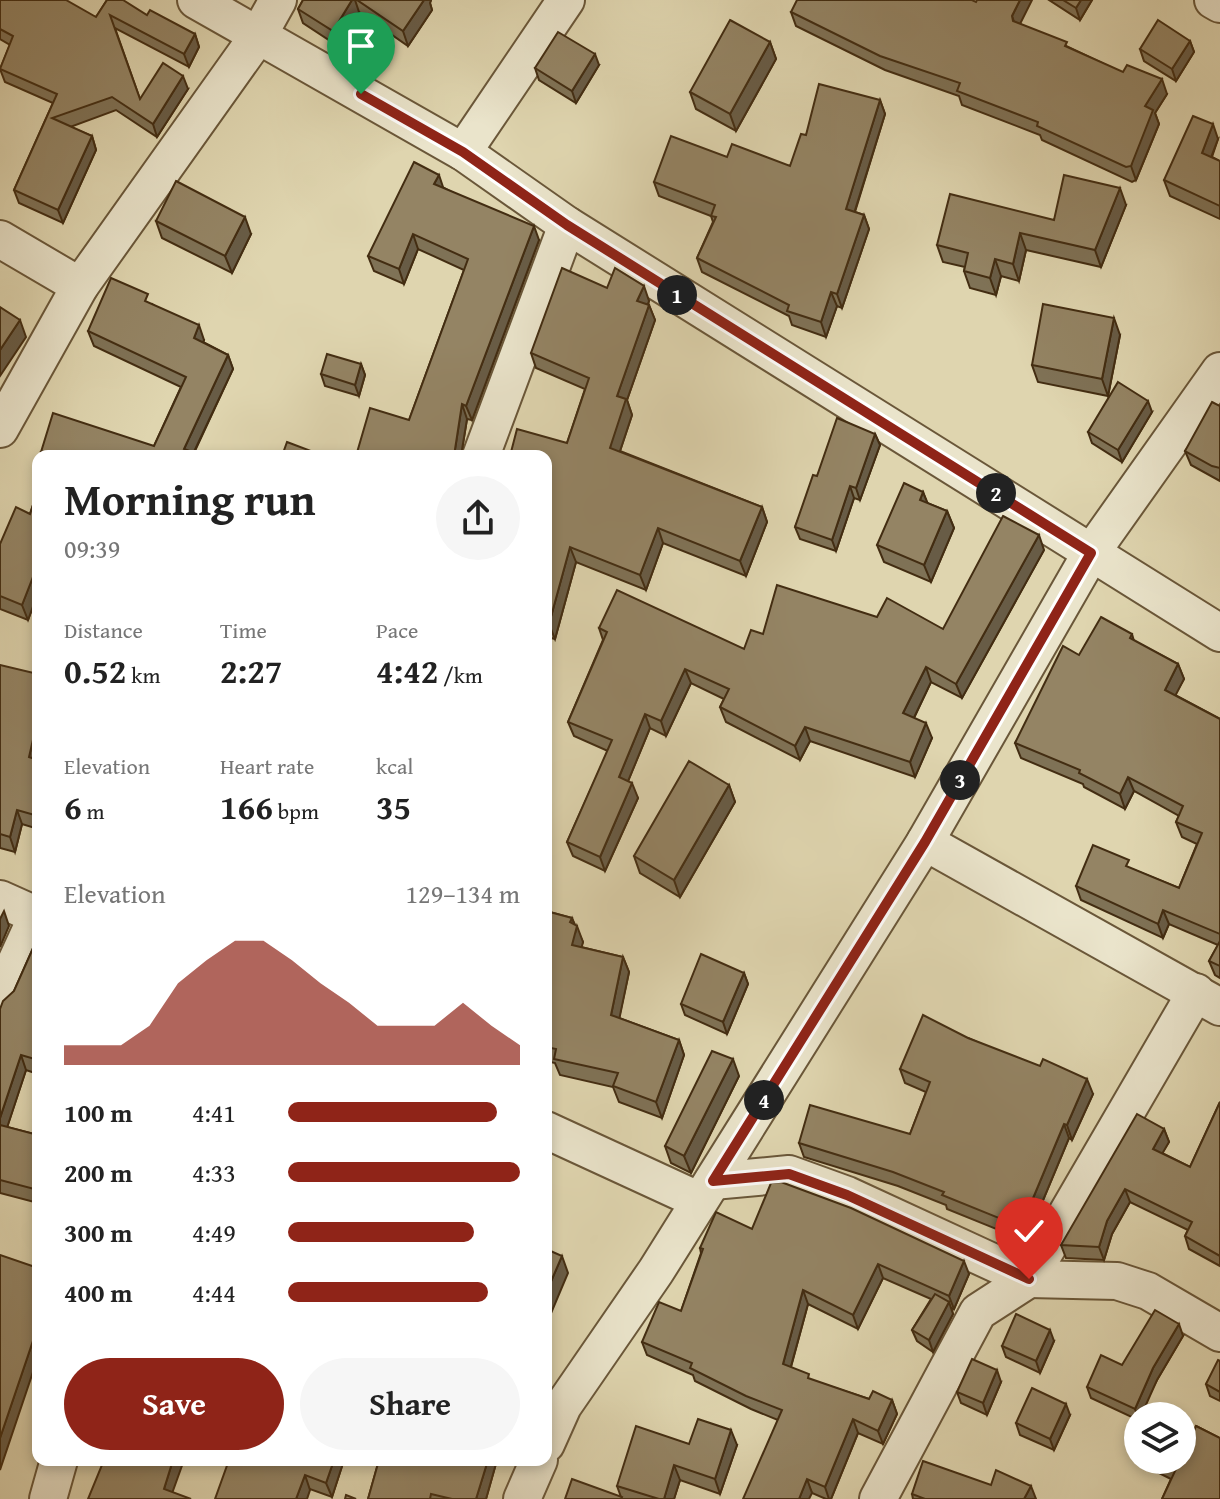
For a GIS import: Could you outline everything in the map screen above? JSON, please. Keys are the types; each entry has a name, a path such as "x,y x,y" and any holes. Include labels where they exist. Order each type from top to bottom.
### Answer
{"street":[{"path":"196,0 463,152 567,225 1220,633"},
{"path":"0,429 80,286 258,36 278,0"},
{"path":"463,152 566,0"},
{"path":"1213,0 1220,4"},
{"path":"483,450 567,225"},
{"path":"0,239 80,286"},
{"path":"552,1431 563,1406 656,1271 925,842 1091,553 1220,371"},
{"path":"878,1499 978,1312 1029,1279 1208,1000 925,842"},
{"path":"0,899 32,913"},
{"path":"0,997 32,929"},
{"path":"552,1132 705,1190 789,1174 847,1195 1029,1279 1117,1281 1148,1291 1220,1333"},
{"path":"48,1499 57,1466"},
{"path":"522,1499 536,1466"}],"building":[{"path":"0,0 66,0 96,17 107,0 123,0 147,15 150,10 195,34 184,54 110,15 140,99 163,63 183,76 153,124 112,97 52,118 92,136 58,210 14,190 57,94 0,69 13,36 0,29"},
{"path":"303,0 352,0 333,31 298,9"},
{"path":"357,0 424,0 403,31"},
{"path":"797,0 1020,0 1012,16 1013,21 1067,42 1065,46 1123,72 1127,65 1162,79 1145,106 1153,110 1131,166 1126,167 1037,126 1038,122 957,91 960,83 880,56 791,12"},
{"path":"1063,0 1081,0 1076,8"},
{"path":"730,20 770,42 730,114 690,92"},
{"path":"1158,20 1190,41 1172,69 1140,49"},
{"path":"558,32 595,54 572,91 535,68"},
{"path":"819,84 880,100 846,209 864,215 837,294 831,292 821,322 787,311 789,305 697,258 716,217 711,216 715,205 654,182 671,136 727,157 732,144 790,166 801,134 806,135"},
{"path":"1193,116 1213,124 1202,153 1220,161 1220,206 1164,180"},
{"path":"414,162 439,175 434,184 534,226 466,406 462,404 455,450 358,450 370,408 409,420 468,259 413,234 399,269 368,256"},
{"path":"1064,175 1120,188 1095,250 1020,233 1013,264 995,259 990,278 964,271 968,253 937,245 950,194 1054,220"},
{"path":"176,181 245,217 225,256 156,221"},
{"path":"562,268 607,288 615,268 644,286 637,301 649,305 617,396 626,399 610,448 762,507 740,561 658,528 640,575 570,547 552,613 552,450 512,450 517,429 567,443 589,378 531,353"},
{"path":"111,278 148,294 145,301 199,325 194,338 228,355 184,449 187,450 42,450 53,413 154,446 186,377 88,331"},
{"path":"1043,304 1114,318 1102,379 1032,365"},
{"path":"0,307 20,320 0,350"},
{"path":"327,354 361,364 355,385 321,374"},
{"path":"1118,382 1148,401 1118,450 1088,432"},
{"path":"1212,402 1220,406 1220,468 1185,451"},
{"path":"837,418 875,434 856,488 850,486 832,540 795,527"},
{"path":"287,442 308,450 284,450"},
{"path":"904,483 923,492 920,500 947,511 924,565 877,545"},
{"path":"16,507 30,514 32,508 32,579 22,605 0,596 0,544"},
{"path":"1003,516 1039,535 956,684 926,667 903,713 926,723 910,762 805,727 795,746 720,707 729,689 685,669 661,721 645,714 619,777 632,783 600,857 567,842 612,740 568,722 607,632 599,628 617,590 744,649 751,630 763,634 777,585 877,617 887,598 943,629"},
{"path":"1101,617 1132,634 1130,638 1178,664 1165,690 1220,719 1220,934 1163,910 1158,924 1076,886 1093,845 1129,860 1126,866 1179,888 1202,833 1176,822 1183,806 1128,777 1120,794 1079,773 1080,770 1015,743 1063,646 1079,655"},
{"path":"0,665 32,673 32,744 29,757 32,758 32,814 17,810 10,837 0,834"},
{"path":"689,761 729,785 674,880 634,856"},
{"path":"552,913 572,918 570,922 577,926 572,945 623,957 611,1015 679,1040 656,1102 613,1086 618,1073 554,1059 556,1049 552,1048"},
{"path":"1220,941 1220,966 1209,961"},
{"path":"32,950 32,1058 21,1055 0,1118 0,1009 3,1001 14,991"},
{"path":"701,954 744,973 723,1022 681,1004"},
{"path":"923,1015 968,1038 1040,1066 1043,1059 1087,1079 1067,1125 1064,1124 1021,1227 893,1172 799,1143 810,1105 910,1134 930,1082 900,1069"},
{"path":"712,1051 733,1059 684,1156 665,1146"},
{"path":"1220,1102 1220,1256 1185,1236 1192,1222 1125,1189 1107,1221 1099,1247 1061,1245 1137,1114 1164,1129 1153,1149 1190,1167"},
{"path":"0,1125 32,1133 32,1188 0,1180"},
{"path":"781,1182 851,1208 964,1261 949,1296 878,1264 853,1315 803,1290 783,1364 809,1374 808,1378 869,1399 873,1391 892,1400 878,1431 853,1419 825,1487 807,1479 799,1499 743,1499 782,1410 746,1396 690,1368 692,1363 642,1342 659,1302 681,1311 703,1249 700,1248 716,1212 752,1229 771,1183"},
{"path":"552,1252 562,1256 552,1279"},
{"path":"0,1255 32,1266 32,1344 0,1438"},
{"path":"935,1294 949,1302 929,1340 912,1330"},
{"path":"1155,1310 1179,1324 1153,1368 1138,1402 1124,1404 1087,1387 1101,1355 1122,1365"},
{"path":"1016,1314 1050,1330 1036,1361 1002,1346"},
{"path":"972,1359 997,1370 983,1403 957,1392"},
{"path":"1220,1361 1220,1392 1206,1384"},
{"path":"1032,1388 1066,1404 1050,1439 1016,1423"},
{"path":"698,1419 731,1430 715,1479 674,1465 664,1499 617,1486 636,1426 689,1444"},
{"path":"1196,1426 1220,1438 1220,1499 1162,1499 1174,1474 1196,1474"},
{"path":"923,1461 991,1485 996,1470 1031,1486 1024,1499 925,1499 912,1494"},
{"path":"102,1466 171,1466 164,1489 191,1499 88,1499"},
{"path":"227,1466 332,1466 326,1483 305,1475 296,1499 215,1499"},
{"path":"377,1466 486,1466 476,1499 452,1499 431,1494 430,1499 368,1499"},
{"path":"572,1479 622,1497 565,1499"}],"route":[{"path":"361,94 463,152 567,225 1091,553 925,842 713,1181 789,1174 847,1195 1029,1279"}]}
